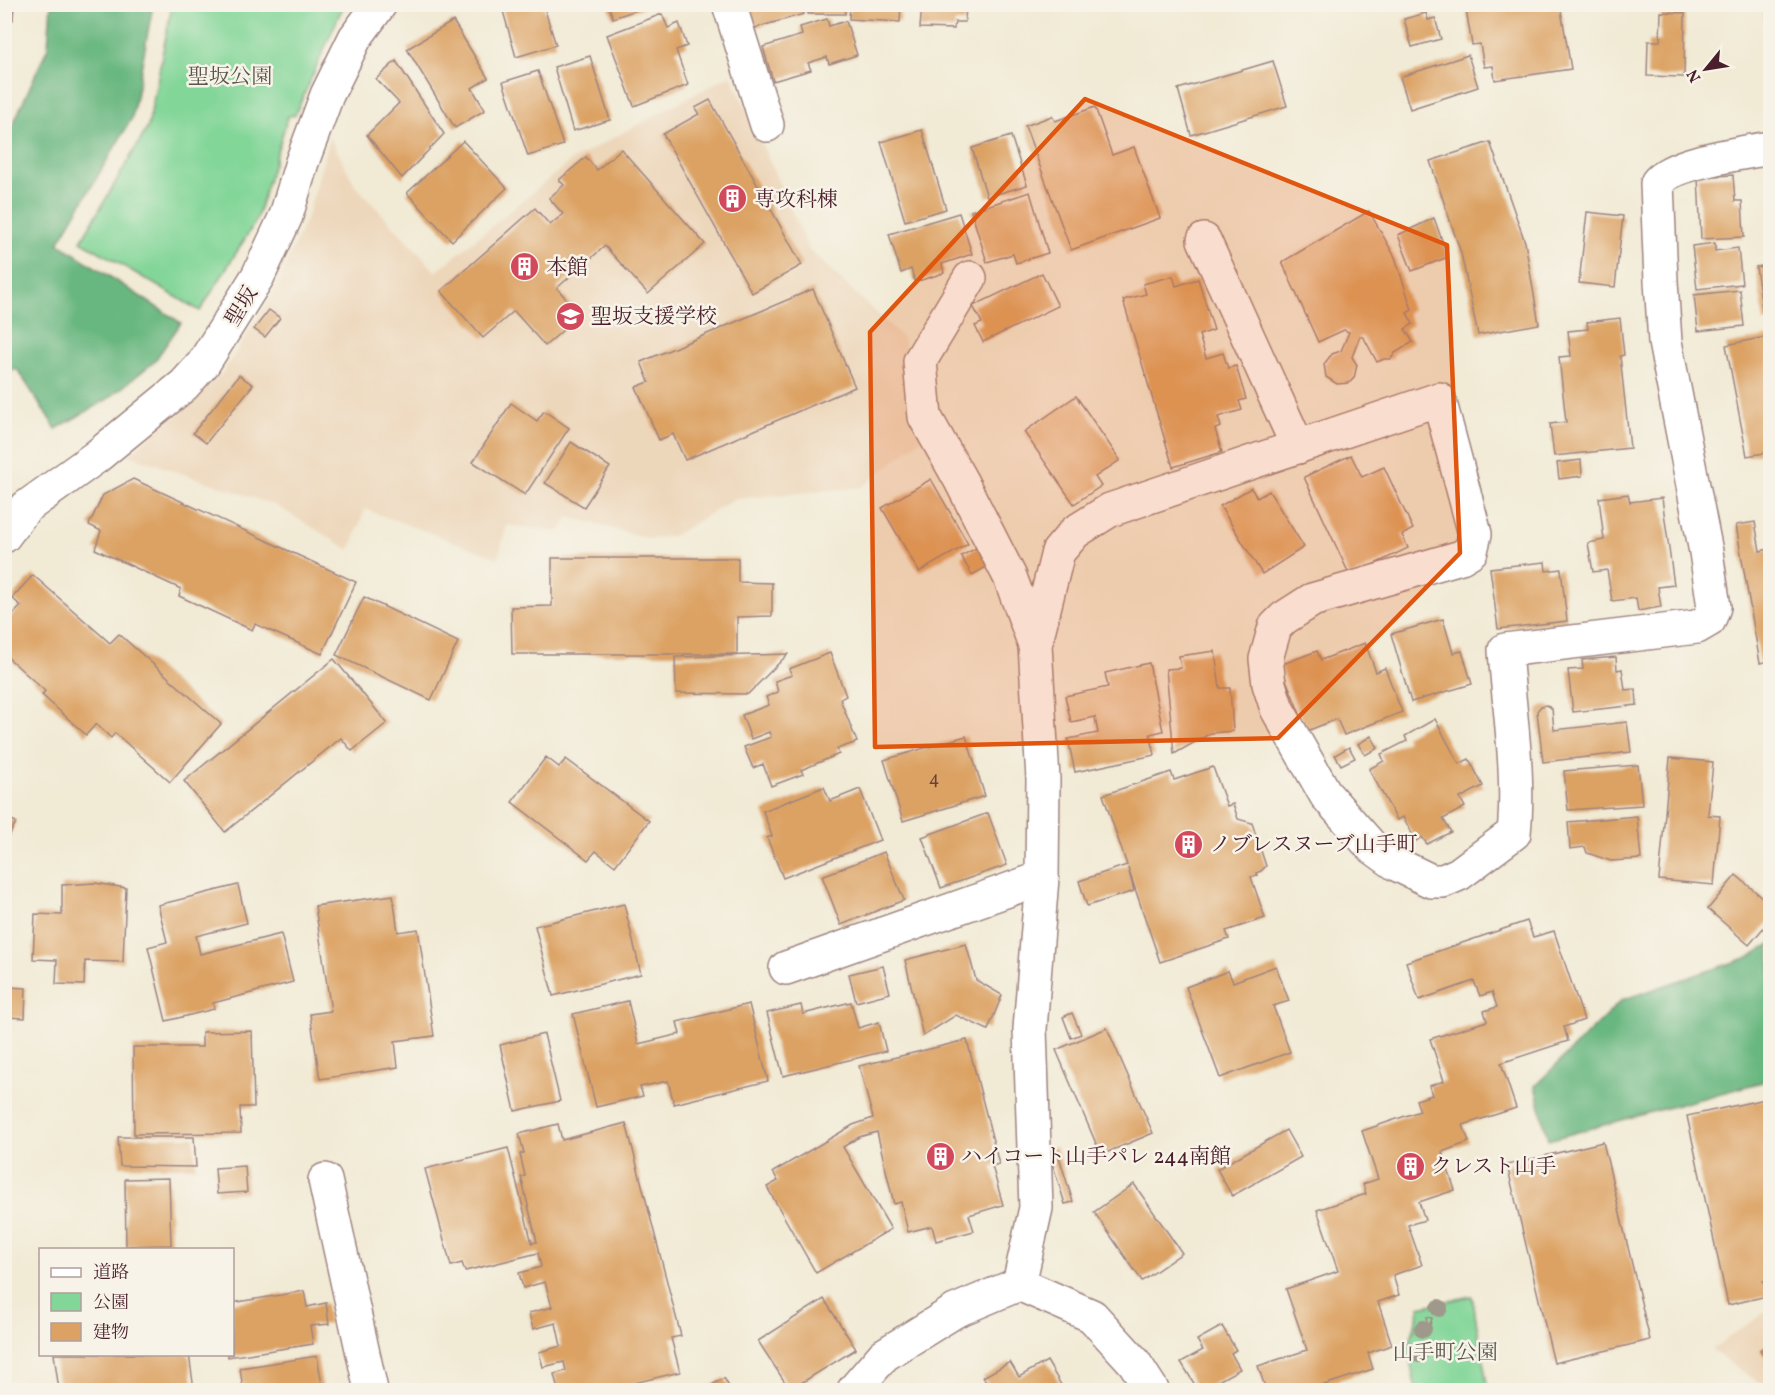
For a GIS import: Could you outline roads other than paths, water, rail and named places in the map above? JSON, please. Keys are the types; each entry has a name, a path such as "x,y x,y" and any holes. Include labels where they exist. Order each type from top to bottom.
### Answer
{"street":[{"name":"聖坂","path":"4,536 25,508 96,457 184,385 203,364 258,276 286,216 327,95 355,38 380,4"},
{"path":"729,4 767,125"},
{"path":"1035,645 1058,552 1075,532 1110,510 1439,399 1475,534 1471,551 1461,557 1312,600 1284,618 1275,627 1266,659 1269,684 1277,709 1326,795 1371,846 1396,864 1431,882 1443,881 1459,874 1514,833 1516,818 1514,761 1505,650 1697,627 1709,620 1714,607 1706,552 1665,342 1660,281 1658,183 1662,176 1688,165 1770,148"},
{"path":"1204,240 1298,447"},
{"path":"970,278 920,361 925,417 1010,577 1035,645 1043,779 1041,878 1030,1029 1036,1208 1019,1284"},
{"path":"786,968 1041,878"},
{"path":"325,1180 371,1390"},
{"path":"854,1390 884,1355 955,1311 1019,1284 1092,1316 1134,1362 1152,1390"}],"place":[{"name":"専攻科棟","path":"733,199"},
{"name":"本館","path":"525,267"},
{"name":"聖坂支援学校","path":"570,316"},
{"name":"ノブレスヌーブ山手町","path":"1189,844"},
{"name":"ハイコート山手パレ 244南館","path":"940,1156"},
{"name":"クレスト山手","path":"1410,1166"}],"park label":[{"name":"聖坂公園","path":"230,76"},
{"name":"山手町公園","path":"1445,1352"}]}
